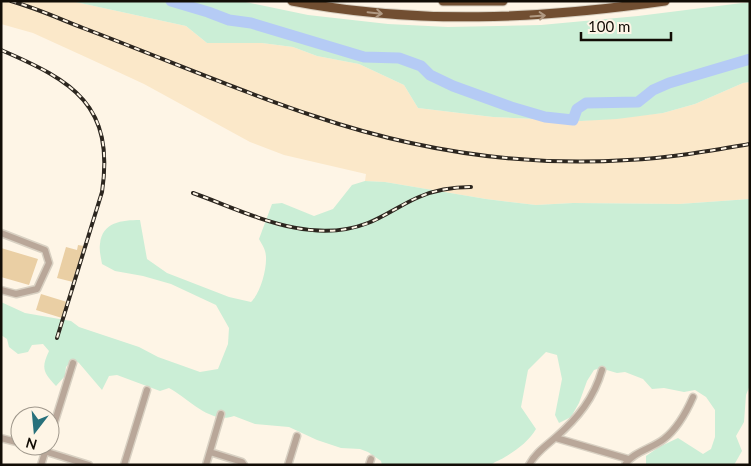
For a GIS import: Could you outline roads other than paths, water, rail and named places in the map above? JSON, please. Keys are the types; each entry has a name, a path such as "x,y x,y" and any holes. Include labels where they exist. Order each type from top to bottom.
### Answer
{"highway":[{"path":"292,1 384,14 464,18 522,17 665,1"},
{"path":"443,1 503,1"}],"street":[{"path":"1,233 45,250 49,263 37,289 16,294 1,290"},
{"path":"60,406 73,363"},
{"path":"528,465 539,452 572,422 588,403 595,392 602,370"},
{"path":"124,465 147,390"},
{"path":"556,438 627,462 653,447 671,433 685,415 693,397"},
{"path":"206,465 221,414"},
{"path":"288,465 297,436"},
{"path":"210,452 242,462 244,465"},
{"path":"60,454 89,465"}],"waterway":[{"path":"171,1 229,20 251,23 364,57 399,58 421,66 430,75 453,86 511,107 545,117 573,120 577,109 586,103 638,102 653,90 669,83 750,59"}],"railway":[{"path":"11,1 39,10 285,106 352,128 429,147 508,158 588,162 659,158 750,144"},
{"path":"1,50 27,61 68,86 83,100 95,117 102,137 104,162 102,192 57,338"},
{"path":"193,193 279,224 301,229 324,231 346,229 368,223 431,192 471,187"}]}
